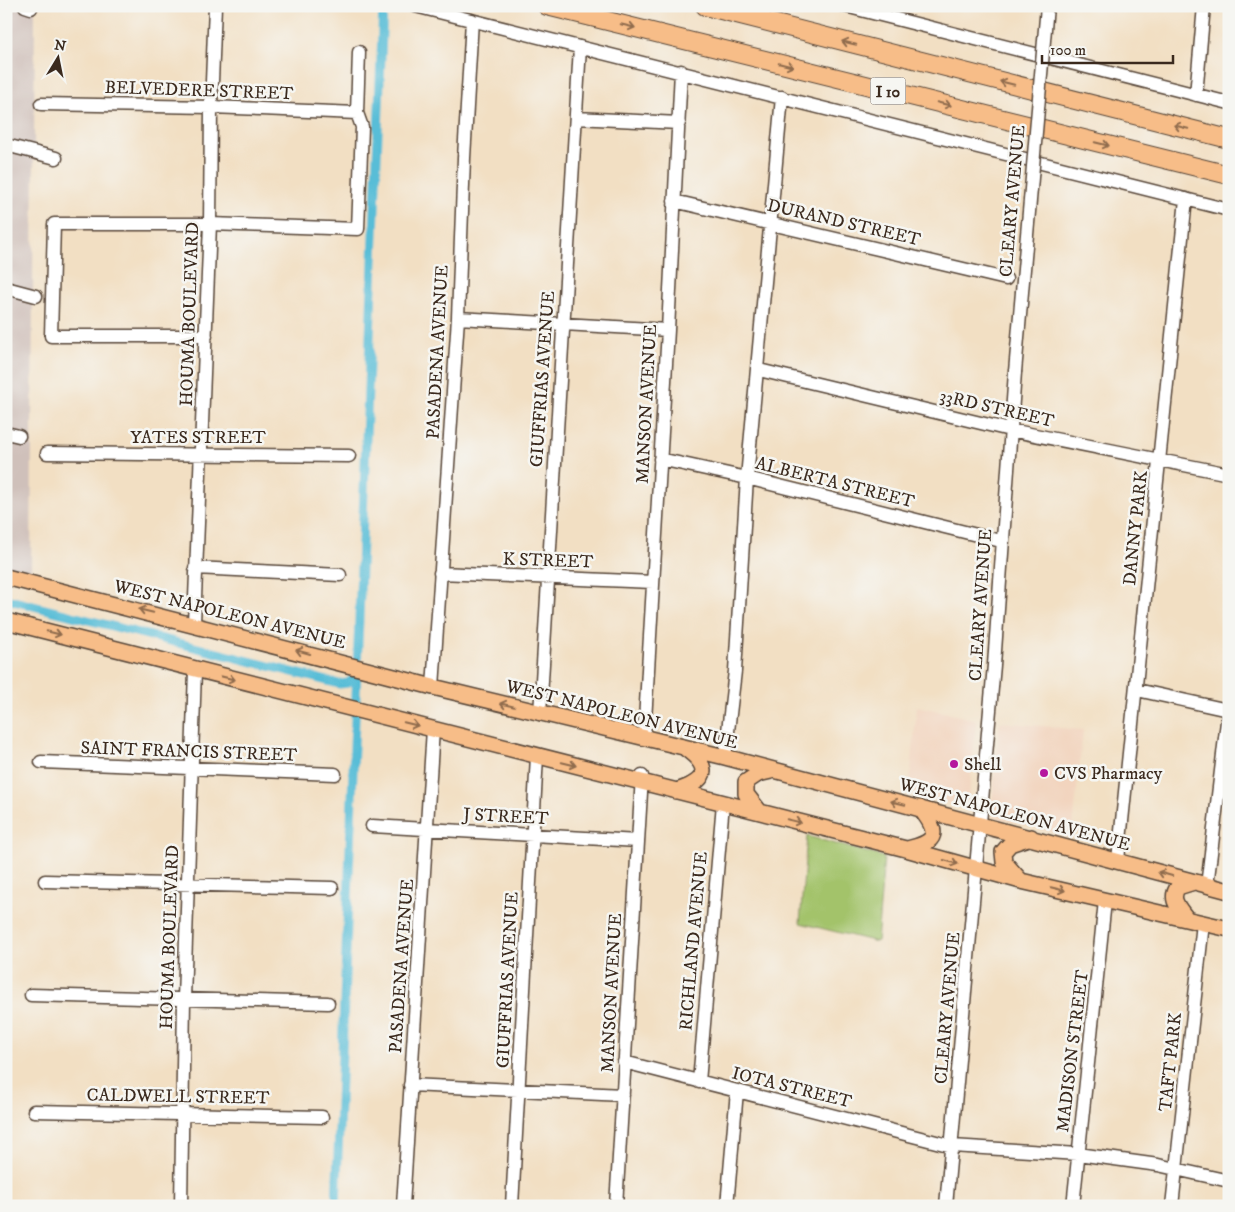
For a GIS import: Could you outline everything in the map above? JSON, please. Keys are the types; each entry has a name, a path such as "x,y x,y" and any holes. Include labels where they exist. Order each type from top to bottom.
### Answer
{"highway":[{"name":"I 10","path":"547,6 1229,175"},
{"name":"I 10","path":"706,6 1229,139"}],"main road":[{"name":"WEST NAPOLEON AVENUE","path":"6,577 540,714 725,757 772,771 1118,860 1215,889"},
{"path":"6,622 537,756 642,779 676,791 906,849 1021,881 1219,925"},
{"path":"676,791 697,783 704,773 703,766 697,757 684,748"},
{"path":"760,812 746,794 746,782 758,774 772,771"},
{"path":"906,849 926,843 934,834 934,827 920,808"},
{"path":"1021,881 1004,862 1003,852 1010,844 1031,837"},
{"path":"1186,918 1175,903 1174,897 1178,887 1215,889"}],"street":[{"name":"HOUMA BOULEVARD","path":"194,624 210,224 211,106 215,6"},
{"path":"416,6 1229,210"},
{"path":"846,6 1229,103"},
{"name":"CLEARY AVENUE","path":"946,1206 994,665 1014,372 1047,6"},
{"path":"1196,95 1204,6"},
{"name":"PASADENA AVENUE","path":"433,687 458,318 464,158 472,20"},
{"name":"GIUFFRIAS AVENUE","path":"540,714 580,47"},
{"path":"206,336 51,336 54,224 210,224 358,229 362,127 357,113 359,52"},
{"name":"MANSON AVENUE","path":"644,738 681,71"},
{"path":"725,757 736,671 747,478 772,223 782,97"},
{"name":"BELVEDERE STREET","path":"41,104 211,106 357,113"},
{"path":"576,118 678,123"},
{"path":"6,145 56,158"},
{"name":"DANNY PARK","path":"1118,860 1137,690 1186,199"},
{"name":"DURAND STREET","path":"674,201 1006,279"},
{"path":"6,288 36,296"},
{"path":"458,318 668,330"},
{"name":"33RD STREET","path":"758,370 1010,430 1229,474"},
{"name":"YATES STREET","path":"47,453 349,456"},
{"name":"ALBERTA STREET","path":"660,459 747,478 1001,541"},
{"path":"195,568 340,574"},
{"name":"K STREET","path":"440,573 653,582"},
{"name":"HOUMA BOULEVARD","path":"181,1206 184,999 195,670"},
{"path":"1137,690 1228,710"},
{"path":"1215,889 1229,705"},
{"name":"PASADENA AVENUE","path":"402,1206 433,729"},
{"name":"GIUFFRIAS AVENUE","path":"512,1206 537,756"},
{"name":"SAINT FRANCIS STREET","path":"41,762 335,774"},
{"name":"MANSON AVENUE","path":"616,1206 642,779"},
{"name":"RICHLAND AVENUE","path":"700,1082 723,803"},
{"name":"J STREET","path":"372,826 638,841"},
{"path":"45,881 332,888"},
{"name":"MADISON STREET","path":"1073,1206 1105,901"},
{"name":"TAFT PARK","path":"1172,1206 1176,1170 1219,925"},
{"path":"31,995 328,1004"},
{"name":"IOTA STREET","path":"624,1062 952,1146 1008,1148 1078,1154 1158,1165 1229,1182"},
{"path":"410,1085 623,1095"},
{"path":"727,1206 737,1091"},
{"name":"CALDWELL STREET","path":"34,1111 322,1117"}],"shaded area":[{"path":"6,6 35,6 31,576 6,570"},
{"path":"917,706 976,720 968,806 966,807 909,794"},
{"path":"1000,722 1083,730 1072,837 994,817 991,812"}],"green space":[{"path":"807,836 884,857 877,942 800,923"}],"waterway":[{"path":"336,1206 383,6"},
{"path":"6,599 339,684 348,683 357,676"}],"place":[{"name":"Shell","path":"954,764"},
{"name":"CVS Pharmacy","path":"1044,773"}]}
